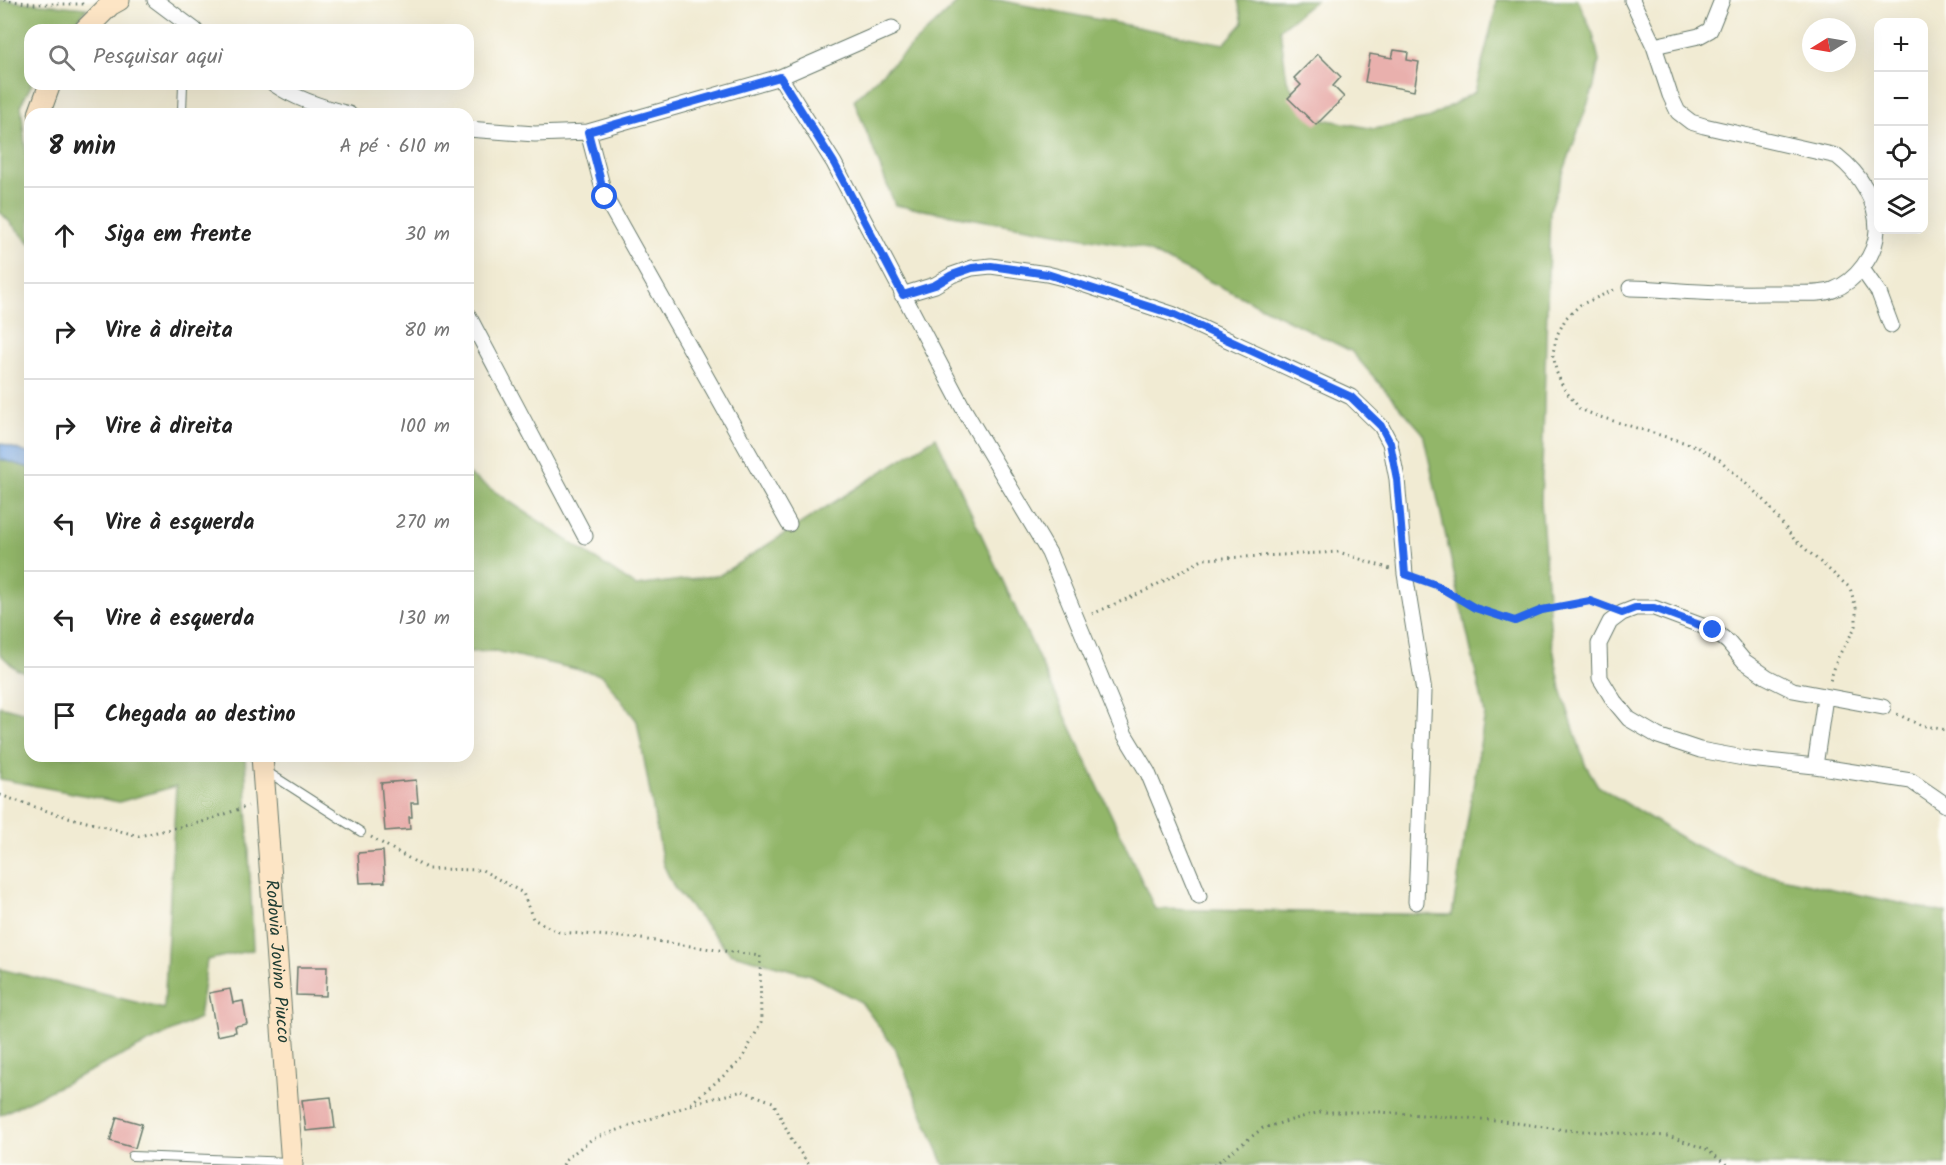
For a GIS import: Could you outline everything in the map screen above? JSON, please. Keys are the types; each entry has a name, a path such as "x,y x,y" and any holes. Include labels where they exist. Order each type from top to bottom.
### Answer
{"main road":[{"path":"91,24 114,2"},
{"path":"41,108 48,90"},
{"name":"Rodovia Jovino Piucco","path":"262,763 292,1164"}],"street":[{"path":"155,0 187,24"},
{"path":"1630,288 1750,293 1832,291 1847,282 1862,268 1876,237 1877,218 1869,193 1853,169 1837,156 1691,122 1678,112 1654,46 1632,0"},
{"path":"1654,46 1699,36 1710,30 1722,0"},
{"path":"474,129 535,134 588,132 780,77 892,28"},
{"path":"780,77 834,163 963,408 1049,553 1125,735 1148,773 1199,896"},
{"path":"283,90 325,108"},
{"path":"588,132 605,197 789,524"},
{"path":"903,295 935,285 952,275 972,268 991,266 1047,274 1172,314 1351,397 1381,426 1390,443 1397,479 1405,574 1424,692 1416,902"},
{"path":"1862,268 1879,293 1891,325"},
{"path":"474,326 585,536"},
{"path":"1882,707 1793,690 1767,677 1744,661 1728,642 1713,630 1654,608 1635,608 1622,613 1610,622 1599,644 1600,678 1614,701 1629,719 1658,736 1700,750 1749,759 1815,765 1911,781 1946,805"},
{"path":"1815,765 1824,697"}],"lane":[{"path":"182,108 183,90"},
{"path":"262,763 274,775 361,832"},
{"path":"132,1156 292,1164"}],"path":[{"path":"4,0 35,4 114,2"},
{"path":"1630,288 1613,290 1596,297 1580,305 1566,318 1557,335 1553,353 1556,370 1564,389 1580,409 1633,428 1696,446 1720,460 1765,501 1794,539 1850,588 1857,608 1856,626 1838,657 1824,697"},
{"path":"1077,620 1145,591 1204,559 1339,552 1436,585 1475,608 1515,621 1542,610 1590,601 1622,613"},
{"path":"1882,707 1920,725 1946,730"},
{"path":"0,795 53,813 139,837 202,822 264,800"},
{"path":"361,832 428,868 482,870 523,893 533,919 559,932 634,938 760,956 761,1023 741,1061 689,1105"},
{"path":"563,1165 566,1159 592,1139 689,1105 743,1091 773,1102 793,1142 808,1165"},
{"path":"1214,1165 1263,1128 1320,1112 1424,1115 1496,1120 1565,1130 1668,1136 1706,1149 1727,1165"}],"green space":[{"path":"0,0 87,8 75,24 24,24 24,90 29,90 21,104 24,134 24,237 0,212"},
{"path":"960,0 998,0 1224,44 1243,23 1238,0 1316,0 1280,29 1287,80 1300,104 1323,119 1374,129 1427,119 1475,92 1496,0 1578,0 1593,34 1599,61 1594,86 1550,210 1541,502 1551,638 1561,689 1585,764 1598,786 1692,844 1743,868 1772,876 1946,913 1946,1165 944,1165 895,1048 861,1002 810,975 730,953 675,889 663,864 637,721 602,675 495,651 474,652 474,478 636,586 720,575 936,437 1155,909 1452,915 1485,714 1423,433 1351,351 1142,248 895,205 854,100"},
{"path":"0,459 24,466 24,672 16,669 0,654"},
{"path":"0,706 24,712 24,762 245,762 253,950 207,960 199,1018 0,1115 0,969 164,1009 176,786 119,802 0,779"}],"water":[{"path":"0,443 24,452 24,466 0,459"}],"building":[{"path":"1394,50 1408,52 1407,60 1419,62 1414,91 1365,82 1370,54 1392,58"},
{"path":"1318,54 1341,77 1333,86 1344,97 1316,125 1288,98 1301,85 1294,78"},
{"path":"416,780 418,803 411,803 410,829 385,831 381,783"},
{"path":"383,851 385,882 360,883 358,853"},
{"path":"297,967 327,967 326,996 296,995"},
{"path":"230,989 233,1003 243,1001 247,1024 235,1026 236,1032 217,1036 209,993"},
{"path":"331,1097 335,1128 306,1131 302,1100"},
{"path":"117,1117 142,1124 135,1148 110,1141"}],"route":[{"path":"605,197 588,132 780,77 834,163 903,295 935,285 952,275 972,268 991,266 1067,279 1172,314 1351,397 1368,411 1381,426 1390,443 1397,479 1405,574 1436,585 1475,608 1515,621 1542,610 1590,601 1622,613 1635,608 1654,608 1713,630"}]}
